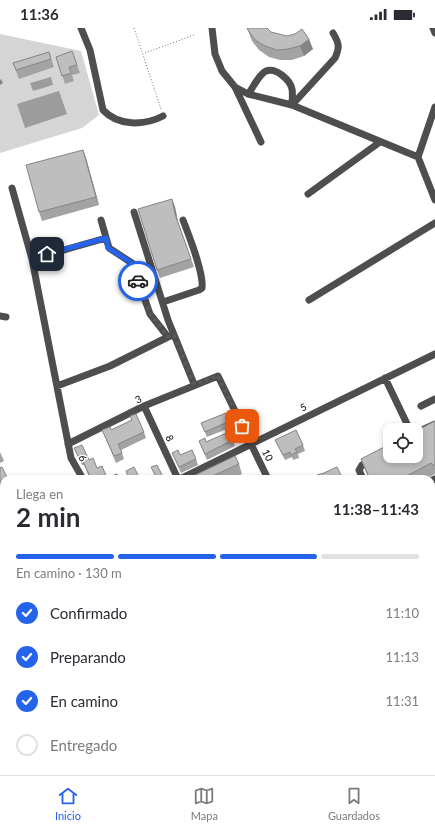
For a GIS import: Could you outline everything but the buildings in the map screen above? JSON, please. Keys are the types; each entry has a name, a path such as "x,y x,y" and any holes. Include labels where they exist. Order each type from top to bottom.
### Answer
{"street":[{"path":"81,28 90,50 103,110 109,116 133,123 156,120 163,116"},
{"path":"212,28 215,54 222,72 235,87 261,142"},
{"path":"433,28 435,33"},
{"path":"292,105 335,58 339,50 339,42 334,33"},
{"path":"248,94 266,71 273,71 289,82 292,89 292,105"},
{"path":"235,87 248,94 292,105 418,157"},
{"path":"435,107 418,157 435,200"},
{"path":"308,194 380,142"},
{"name":"6","path":"12,188 32,259 68,444 72,458 81,475"},
{"path":"134,212 163,302 171,336 194,384"},
{"path":"101,220 108,248 132,263 150,314 171,336"},
{"path":"163,302 202,288 203,282 200,270 183,220"},
{"path":"309,300 435,223"},
{"path":"32,259 106,238"},
{"path":"57,386 110,366 171,336"},
{"name":"5","path":"187,475 435,354"},
{"name":"3","path":"68,444 144,406 194,384 218,376"},
{"name":"10","path":"218,376 266,475"},
{"path":"385,378 407,423"},
{"path":"421,406 435,399"},
{"name":"8","path":"144,406 177,475"},
{"path":"423,430 435,424"},
{"path":"361,475 360,470 362,465 379,455"}],"path":[{"path":"134,28 144,53 163,116"},
{"path":"144,53 194,35"},
{"path":"215,446 212,439 242,426"}],"shaded area":[{"path":"0,34 81,51 99,115 82,128 0,153"},
{"path":"51,77 53,85 33,91 30,83"},
{"path":"59,91 67,114 25,128 17,104"}],"way so far":[{"path":"138,281 150,314 168,337 174,335 194,384 218,376 242,426"}],"route":[{"path":"47,254 106,238 108,248 132,263 138,281"}]}
